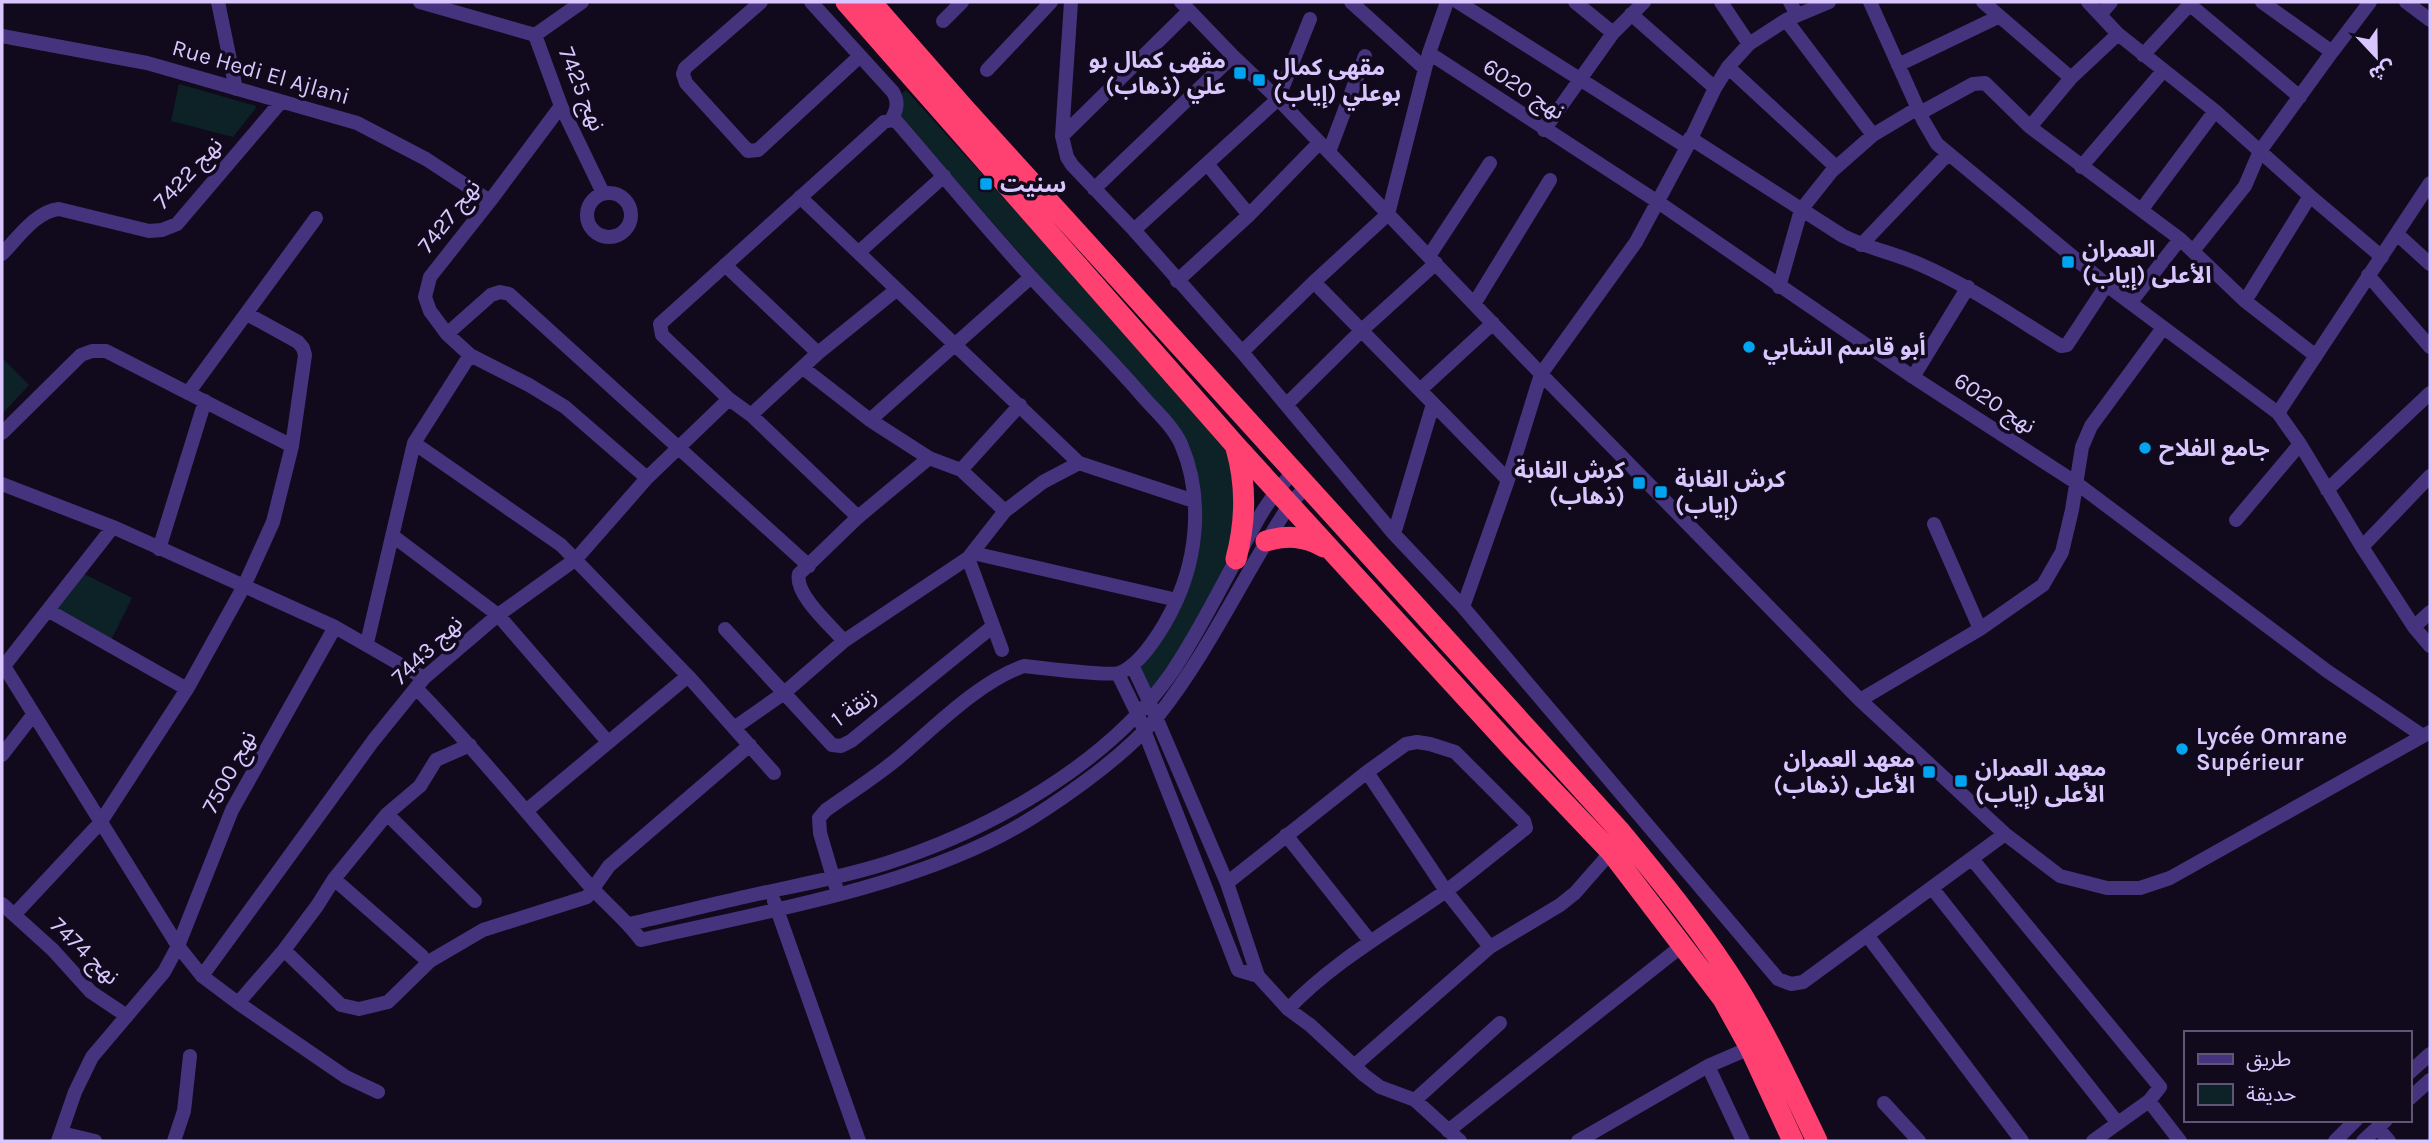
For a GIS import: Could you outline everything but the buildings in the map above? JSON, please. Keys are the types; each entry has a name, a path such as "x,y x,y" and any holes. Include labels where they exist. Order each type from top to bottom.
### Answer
{"highway":[{"path":"846,2 1236,446 1611,852 1723,999 1750,1048 1793,1141"},
{"path":"870,2 1584,789 1646,862 1740,992 1771,1046 1817,1141"},
{"path":"1236,446 1245,502 1243,531 1236,559"},
{"path":"1266,541 1302,538 1314,542 1335,556"}],"street":[{"path":"218,2 236,89"},
{"name":"نهج 7425","path":"420,2 536,35 561,106 603,193"},
{"path":"536,35 582,2"},
{"path":"761,2 685,68 683,74 686,83 748,151 758,150 860,56"},
{"path":"811,2 897,99 891,120"},
{"path":"943,21 962,2"},
{"path":"987,71 1051,2"},
{"path":"1071,2 1062,136 1067,157 1242,352 1394,534 1463,607 1778,979 1791,984 1803,982 2005,834"},
{"path":"1351,2 1424,68"},
{"path":"1242,352 1388,214 1424,68 1447,2"},
{"path":"1458,2 1580,80 1861,245 1918,263 1969,287 2064,347 2107,284"},
{"path":"1575,2 1613,33"},
{"path":"1544,130 1613,33 1644,2"},
{"path":"1721,2 1749,44"},
{"path":"1463,607 1508,480 1541,374 1636,242 1714,88 1728,67 1749,44 1791,12 1829,2"},
{"path":"1870,2 1937,144 2107,284 2278,412 2362,547 2414,627 2430,646"},
{"path":"1983,2 2071,78"},
{"path":"2088,2 2143,55 2215,111 2382,257"},
{"path":"2100,15 2112,2"},
{"path":"2263,2 2280,7 2332,52"},
{"path":"2193,251 2245,186 2260,151 2371,2"},
{"path":"2406,2 2430,20"},
{"path":"2143,55 2191,3 2300,97"},
{"path":"1062,136 1185,6 1860,700 2005,834 2060,876 2107,888 2140,888 2170,878 2426,734"},
{"path":"1791,12 1873,135"},
{"path":"1632,14 1714,88"},
{"path":"1898,65 1998,17"},
{"path":"1134,230 1278,99 1310,19"},
{"path":"2030,127 2071,78 2119,34"},
{"name":"Rue Hedi El Ajlani","path":"2,36 147,63 357,123 426,159 490,201"},
{"name":"نهج 6020","path":"1429,53 1658,202 1913,377 2075,482 2327,671 2426,734"},
{"path":"1094,189 1233,56"},
{"path":"1177,281 1324,148 1365,56"},
{"path":"1728,67 1836,167"},
{"path":"2081,167 2163,71"},
{"path":"1779,287 1801,210 1836,167 1873,135 1980,82 1985,83 2030,127 2180,239 2245,301 2316,356"},
{"name":"نهج 7422","path":"2,254 49,210 59,209 149,231 162,230 177,224 280,103"},
{"name":"نهج 7427","path":"561,106 430,277 425,286 425,297 429,311 447,334 470,355 529,384 565,407 647,478"},
{"path":"2142,209 2215,111"},
{"path":"838,894 820,833 819,818 826,810 893,762 980,691 1012,670 1024,666 1118,674 1132,665 1160,634 1177,600 1187,575 1196,524 1186,460 1180,442 1168,424 1031,277 897,122 891,120 884,122 800,197 660,324 659,328 662,335 729,399 751,415 858,517"},
{"path":"1861,245 1948,154"},
{"path":"1287,404 1432,260 1490,163"},
{"path":"1208,164 1249,215"},
{"path":"859,252 944,176"},
{"path":"1474,304 1550,180"},
{"path":"2278,412 2430,183"},
{"path":"2245,301 2310,196"},
{"path":"800,197 1079,463 1194,501"},
{"path":"188,393 316,218"},
{"path":"2397,234 2430,262"},
{"path":"2131,302 2180,239"},
{"path":"725,265 818,353"},
{"path":"2368,275 2430,347"},
{"path":"870,420 1031,277"},
{"path":"1314,282 1508,480"},
{"path":"1913,377 1969,287"},
{"path":"751,415 818,353 896,290"},
{"path":"447,334 491,295 500,292 509,294 809,565"},
{"name":"نهج 7474","path":"14,915 100,823 187,689 244,586 273,522 292,446 305,355 299,342 247,314"},
{"path":"1420,390 1493,323"},
{"path":"1860,700 1980,628 2043,585 2062,552 2082,447 2096,416 2163,328"},
{"path":"2,433 81,355 92,351 106,352 292,446"},
{"path":"367,643 414,443 470,355"},
{"path":"803,368 870,420 929,458 961,470 1005,511"},
{"path":"2327,489 2430,393"},
{"name":"نهج 7443","path":"202,976 373,741 421,684 498,615 576,559 647,478 729,399"},
{"path":"159,549 205,401"},
{"path":"1394,534 1433,404"},
{"path":"961,470 1020,405"},
{"path":"414,443 561,545 688,676 774,773"},
{"path":"2236,520 2300,444"},
{"path":"844,641 802,591 798,580 800,574 858,517 929,458"},
{"path":"734,728 784,692 844,641 971,556 1005,511 1043,482 1079,463"},
{"path":"2362,547 2430,476"},
{"path":"629,924 887,863 946,841 1003,813 1068,773 1108,743 1138,715 1170,675 1261,511 1283,497 1300,479"},
{"path":"2,484 113,527 335,626 367,643 421,684 592,889 629,924 641,940 838,894 948,859 1002,835 1062,798 1100,770 1144,730 1186,678 1222,622 1266,541 1283,497"},
{"path":"1934,524 1980,628"},
{"path":"113,527 49,611 3,664 178,946 202,976 346,1077 378,1092"},
{"path":"393,536 498,615 608,742"},
{"path":"971,556 1177,600"},
{"path":"971,556 992,627 1002,650"},
{"path":"49,611 187,689"},
{"path":"2414,627 2430,612"},
{"name":"نهج 7500","path":"60,1137 86,1068 100,1046 157,981 178,946 232,810 335,626"},
{"name":"زنقة 1","path":"725,629 832,746 841,746 851,741 992,627"},
{"path":"1132,665 1227,883 1258,976 1288,1009 1310,1025 1364,1075 1380,1087 1415,1100 1460,1141"},
{"path":"1118,674 1138,715 1238,970 1258,976"},
{"path":"526,811 688,676"},
{"path":"2,755 33,715"},
{"path":"1227,883 1367,772 1406,744 1418,741 1455,752 1524,821 1526,828 1446,891 1370,941 1306,990 1288,1009"},
{"path":"238,1003 284,950 334,879 387,814 420,786 436,760 470,745"},
{"path":"284,950 341,1005 359,1009 388,1002 430,961 483,930 587,897 609,866 750,745"},
{"path":"1367,772 1446,891 1490,947"},
{"path":"387,814 475,901"},
{"path":"1286,835 1370,941"},
{"path":"1355,1065 1490,947 1560,905 1583,885 1611,852"},
{"path":"1972,859 2160,1087 2149,1101 2113,1132 2093,1141"},
{"path":"334,879 422,956"},
{"path":"1932,888 2113,1132"},
{"path":"771,891 859,1141"},
{"name":"نهج 7474","path":"2,904 53,950 90,992 127,1016"},
{"path":"1867,935 2022,1141"},
{"path":"1448,1131 1683,945"},
{"path":"1415,1100 1500,1023"},
{"path":"1578,1141 1708,1066 1750,1048"},
{"path":"2411,1071 2430,1054"},
{"path":"174,1141 184,1111 190,1056"},
{"path":"1708,1066 1743,1141"},
{"path":"2411,1097 2430,1080"},
{"path":"2149,1101 2180,1141"},
{"path":"1884,1102 1919,1141"},
{"path":"2335,1141 2354,1122"},
{"path":"2364,1141 2382,1124 2389,1141"},
{"path":"60,1137 95,1141"}],"green space":[{"path":"179,84 256,106 233,137 171,121"},
{"path":"906,90 1231,449 1239,481 1231,558 1202,625 1151,696 1139,670 1164,637 1198,550 1181,436 889,105"},
{"path":"2,358 29,385 2,414"},
{"path":"84,574 132,598 111,640 57,609"}],"place":[{"name":"مقهى كمال بو علي (ذهاب)","path":"1240,73"},
{"name":"مقهى كمال بوعلي (إياب)","path":"1259,80"},
{"name":"سنيت","path":"986,184"},
{"name":"العمران الأعلى (إياب)","path":"2068,262"},
{"name":"أبو قاسم الشابي","path":"1749,347"},
{"name":"جامع الفلاح","path":"2145,448"},
{"name":"كرش الغابة (ذهاب)","path":"1639,483"},
{"name":"كرش الغابة (إياب)","path":"1661,492"},
{"name":"Lycée Omrane Supérieur","path":"2182,749"},
{"name":"معهد العمران الأعلى (ذهاب)","path":"1929,772"},
{"name":"معهد العمران الأعلى (إياب)","path":"1961,781"}]}
